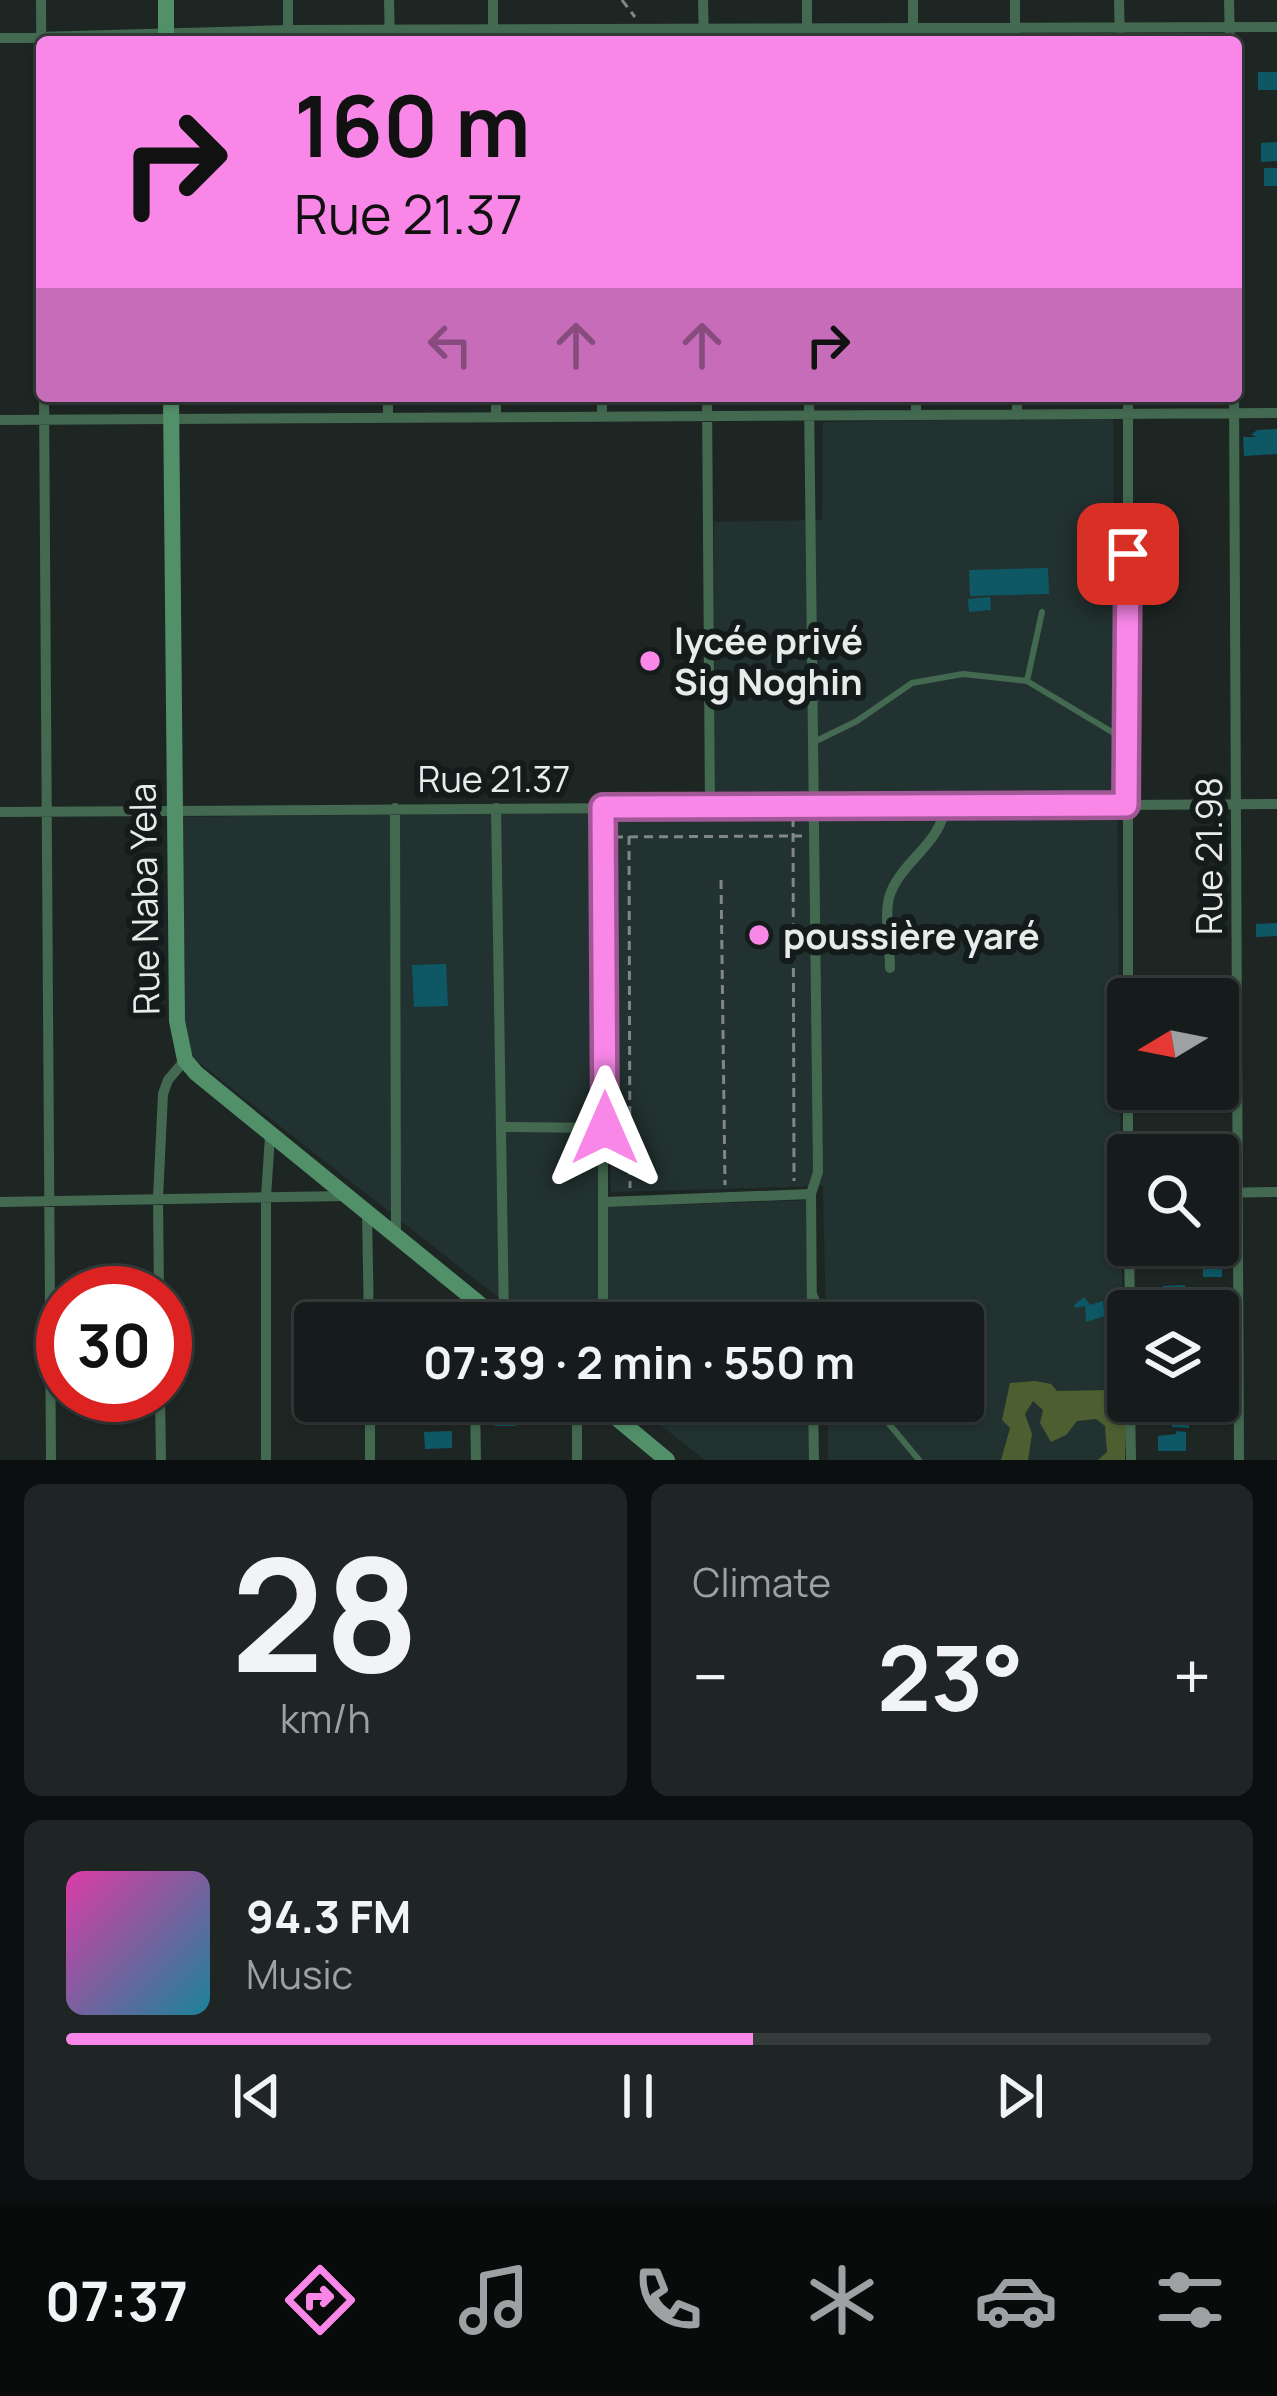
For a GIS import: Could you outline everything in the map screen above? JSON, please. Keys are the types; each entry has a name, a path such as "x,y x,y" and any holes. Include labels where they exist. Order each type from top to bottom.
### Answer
{"street":[{"path":"40,0 41,36"},
{"path":"166,0 166,36"},
{"path":"288,0 288,30"},
{"path":"389,0 390,36"},
{"path":"493,0 493,36"},
{"path":"704,0 704,36"},
{"path":"807,0 807,36"},
{"path":"913,0 913,36"},
{"path":"1015,0 1015,36"},
{"path":"1119,0 1120,35"},
{"path":"1229,0 1230,36"},
{"path":"183,36 288,30 390,36 600,36 643,28 807,36 913,28 1015,36 1277,27"},
{"path":"0,38 36,38"},
{"path":"44,402 51,1460"},
{"name":"Rue Naba Yela","path":"172,402 177,1021 185,1060 271,1136 478,1302"},
{"path":"388,402 388,417"},
{"path":"496,402 496,417"},
{"path":"602,402 602,416"},
{"path":"707,402 710,807"},
{"path":"808,402 818,1172 811,1194 812,1302"},
{"path":"916,402 916,415"},
{"path":"1017,402 1017,415"},
{"path":"1128,402 1128,1134"},
{"name":"Rue 21.98","path":"1234,402 1239,1134"},
{"path":"0,420 1277,413"},
{"name":"Rue 21.37","path":"0,812 1277,804"},
{"path":"890,968 889,898 931,842 945,806"},
{"path":"603,807 603,1302"},
{"path":"395,808 396,1238"},
{"path":"496,808 504,1302"},
{"path":"159,1266 163,1094 185,1060"},
{"path":"502,1127 605,1128"},
{"path":"266,1460 266,1197 271,1136"},
{"path":"1239,1193 1277,1192"},
{"path":"605,1202 811,1194"},
{"path":"0,1202 350,1196"},
{"path":"367,1213 369,1302"},
{"name":"Rue 21.98","path":"1239,1266 1239,1460"},
{"path":"160,1422 161,1460"},
{"path":"370,1422 370,1460"},
{"path":"475,1422 476,1460"},
{"path":"577,1422 577,1460"},
{"path":"622,1422 667,1460"},
{"path":"813,1422 814,1460"},
{"path":"1130,1422 1131,1460"}],"lane":[{"path":"1027,681 1042,612"},
{"path":"814,742 857,721 911,683 963,674 1027,681 1126,741"},
{"path":"812,1289 818,1302"},
{"path":"887,1422 919,1460"}],"path":[{"path":"622,0 643,28"},
{"path":"793,807 794,1194"},
{"path":"629,836 630,1201"},
{"path":"603,837 816,836"},
{"path":"721,880 725,1197"}],"shaded area":[{"path":"1113,417 1119,978 1107,978 1107,1110 1120,1110 1121,1134 1107,1134 1107,1266 1122,1266 1122,1290 1107,1290 1107,1422 1124,1422 1124,1460 828,1460 828,1422 984,1422 984,1302 826,1302 823,1186 611,1192 609,815 715,813 714,522 822,520 823,422"},
{"path":"598,812 600,1207 814,1200 815,1302 504,1302 197,1061 189,1049 184,1015 183,817"},
{"path":"657,1422 815,1422 815,1460 705,1460"}],"green space":[{"path":"1035,1381 1051,1384 1057,1391 1107,1390 1107,1422 1126,1422 1125,1460 1098,1460 1107,1452 1105,1426 1096,1419 1077,1421 1066,1435 1051,1442 1040,1423 1043,1410 1033,1401 1025,1414 1032,1434 1028,1460 1001,1460 1010,1428 1002,1420 1010,1383"}],"building":[{"path":"1258,72 1277,72 1277,90 1258,90"},
{"path":"1277,142 1277,161 1261,162 1261,143"},
{"path":"1264,168 1277,168 1277,186 1264,186"},
{"path":"1277,429 1277,454 1244,456 1243,437 1258,437 1251,435 1257,430"},
{"path":"1048,568 1049,594 970,596 969,570"},
{"path":"990,597 991,610 969,612 968,599"},
{"path":"1277,923 1277,936 1256,937 1256,924"},
{"path":"446,964 448,1006 414,1007 412,965"},
{"path":"1203,1266 1222,1266 1222,1277 1203,1277"},
{"path":"1185,1285 1185,1290 1163,1290 1163,1286"},
{"path":"1084,1297 1090,1305 1103,1301 1105,1316 1086,1322 1085,1306 1074,1305"},
{"path":"1172,1422 1189,1422 1189,1428 1172,1427"},
{"path":"452,1431 452,1448 425,1449 424,1432"},
{"path":"1186,1432 1186,1451 1158,1451 1158,1436"}],"place":[{"name":"lycée privé Sig Noghin","path":"650,661"},
{"name":"poussière yaré","path":"759,935"}],"route":[{"path":"605,1128 603,807 1126,805 1128,554"}]}
